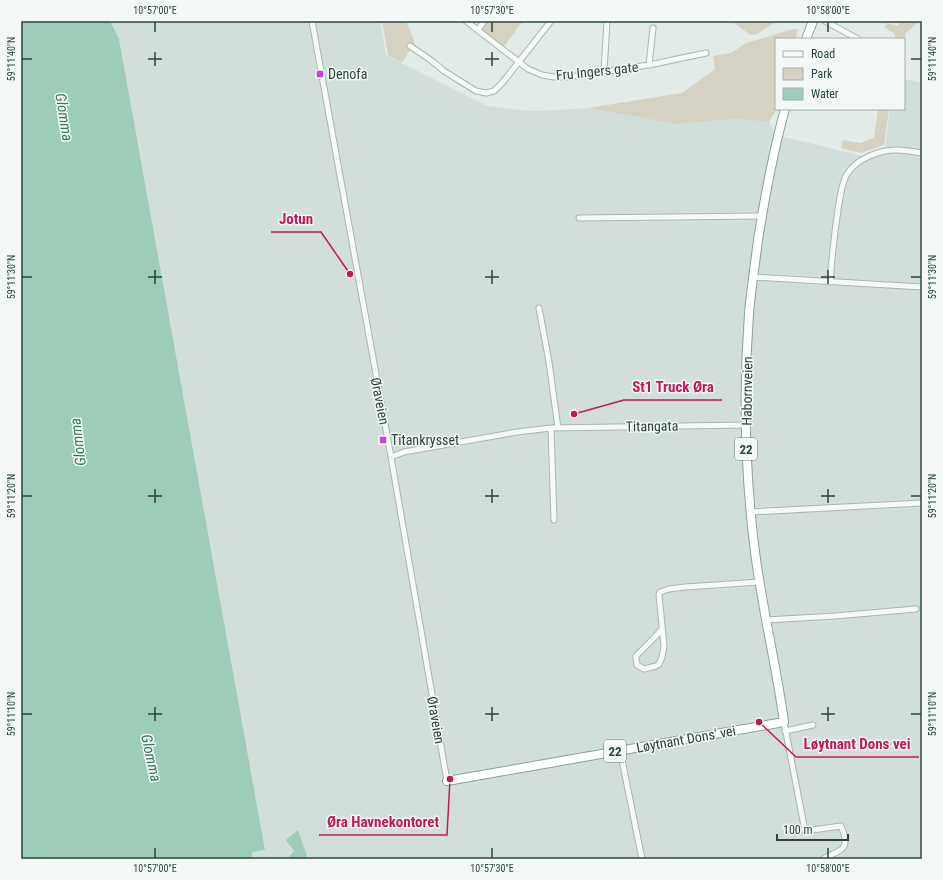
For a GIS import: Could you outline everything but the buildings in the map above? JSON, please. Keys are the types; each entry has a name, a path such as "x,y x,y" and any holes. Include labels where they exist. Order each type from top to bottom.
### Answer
{"highway":[{"path":"806,38 813,21"},
{"name":"Habornveien","path":"784,726 754,546 750,512 747,468 746,382 749,314 753,277 762,216 785,110"},
{"name":"Løytnant Dons' vei","path":"447,781 620,750 784,726"}],"street":[{"name":"Øraveien","path":"312,21 391,457 447,781"},
{"name":"Fru Ingers gate","path":"466,21 528,69 542,75 554,77 604,72 706,54"},
{"path":"478,30 484,21"},
{"path":"410,46 444,71 476,91 486,93 494,91 503,82 551,21"},
{"path":"604,72 607,21"},
{"path":"825,21 856,38"},
{"name":"Fru Ingers gate","path":"649,65 653,28"},
{"path":"830,282 838,207 843,183 847,174 862,160 887,150 922,153"},
{"path":"579,218 762,216"},
{"path":"753,277 922,286"},
{"path":"539,308 549,362 558,428"},
{"name":"Titangata","path":"391,457 404,452 491,436 551,428 746,425"},
{"path":"551,428 554,520"},
{"path":"750,512 922,503"},
{"path":"662,629 636,656 637,666 644,669 656,666 659,664 662,657 664,640 659,595 661,592 669,589 685,587 760,582"},
{"path":"766,620 827,617 916,609"},
{"path":"813,725 784,726 805,830 841,826 846,843 844,848 823,859"},
{"path":"620,750 642,859"}],"shaded area":[{"path":"110,21 380,21 386,55 487,106 528,111 588,108 675,124 737,119 769,122 776,133 785,137 862,156 885,147 890,110 905,110 905,79 922,83 922,859 308,859 298,831 294,851 287,859 252,859 251,852 265,850 119,39"}],"green space":[{"path":"382,21 406,21 415,42 402,63 388,55"},
{"path":"486,21 523,21 503,48 479,30"},
{"path":"732,21 777,21 757,34 750,35"},
{"path":"902,21 920,21 906,33 904,38 895,38 895,34 884,27 887,23 897,26"},
{"path":"793,29 798,30 795,38 775,38 776,110 769,122 737,119 675,124 588,108 682,93 715,69 713,56 731,53 746,43"},
{"path":"878,110 889,110 884,145 861,153 841,148 843,140 860,143 874,138"}],"water":[{"name":"Glomma","path":"21,21 110,21 119,39 265,850 252,852 252,859 21,859"},
{"path":"298,830 308,859 287,859 294,851 286,840"}],"place":[{"name":"Denofa","path":"320,74"},
{"name":"Jotun","path":"350,274"},
{"name":"St1 Truck Øra","path":"574,414"},
{"name":"Titankrysset","path":"383,440"},
{"name":"Løytnant Dons vei","path":"759,722"},
{"name":"Øra Havnekontoret","path":"450,779"}]}
